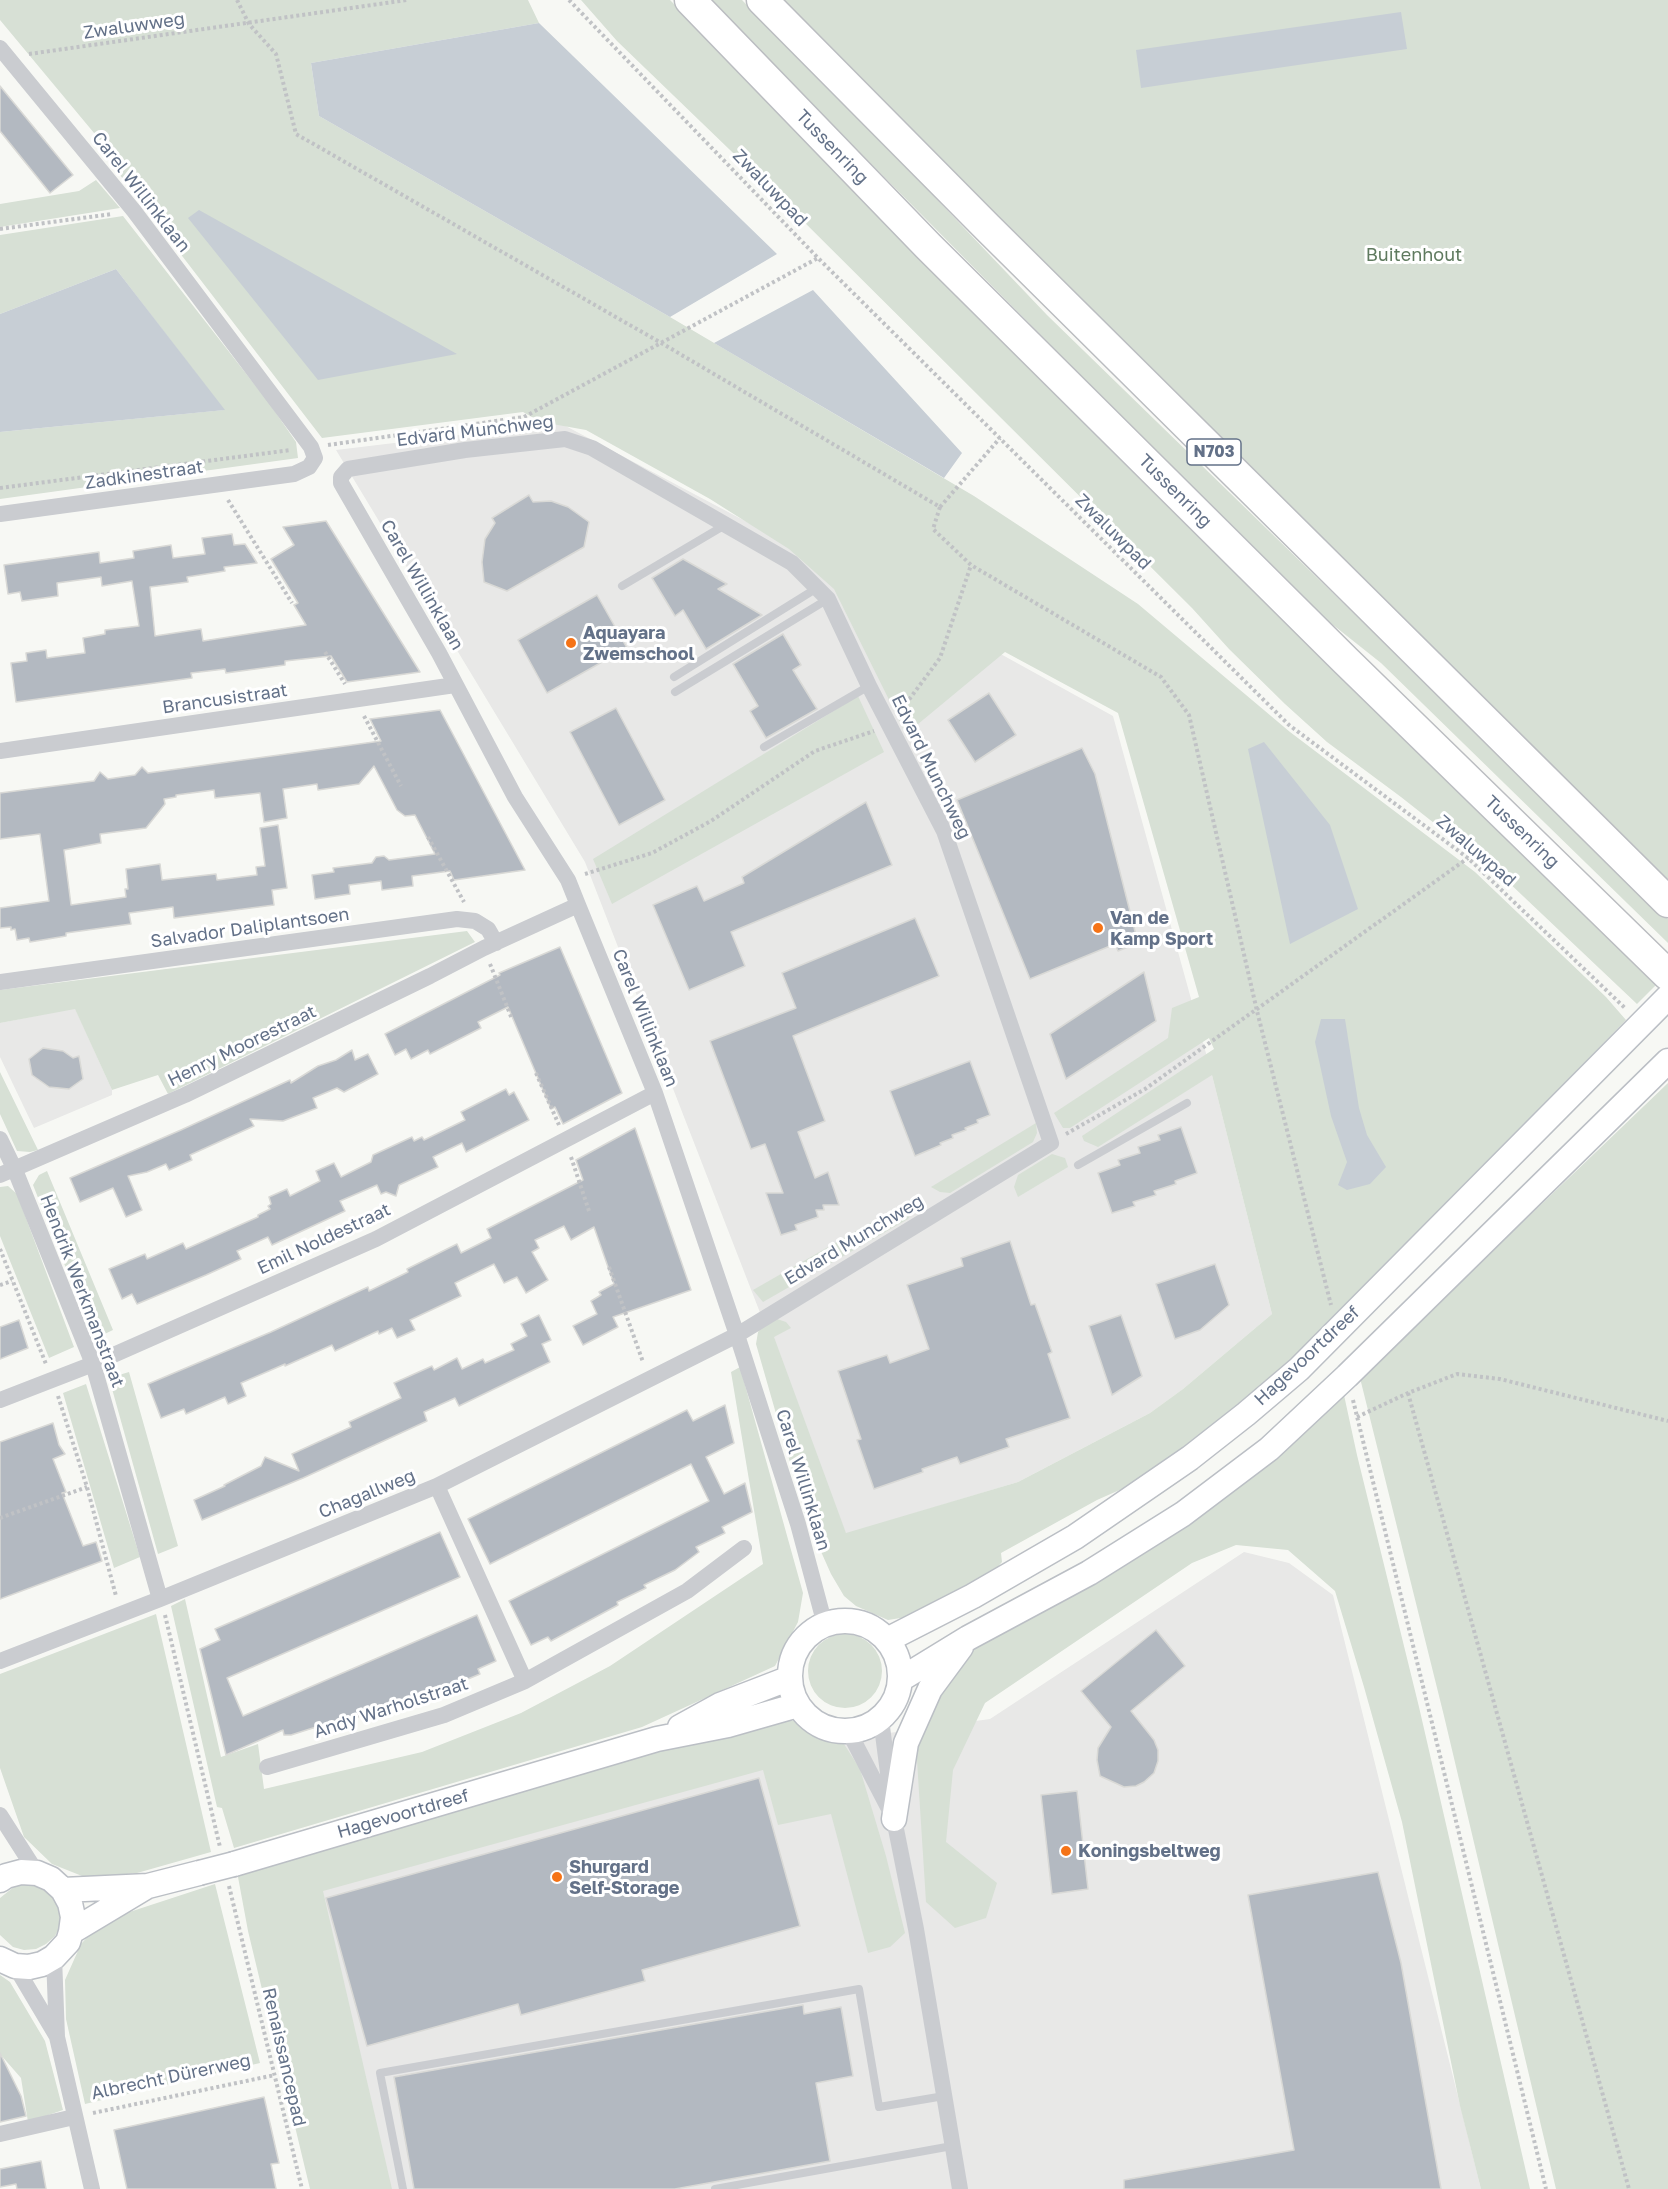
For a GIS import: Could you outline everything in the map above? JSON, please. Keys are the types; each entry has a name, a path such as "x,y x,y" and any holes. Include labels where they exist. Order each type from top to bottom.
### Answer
{"highway":[{"name":"Tussenring","path":"690,0 928,246 1345,660 1668,975"},
{"name":"N703","path":"762,0 987,227 1668,902"}],"main road":[{"name":"Hagevoortdreef","path":"887,1640 973,1596 1075,1537 1191,1458 1299,1369 1668,998"},
{"path":"901,1680 968,1638 1089,1573 1183,1514 1269,1449 1347,1377 1668,1061"},
{"path":"841,1621 858,1623 874,1629 887,1640 895,1652 901,1680 898,1694 891,1708 881,1719 866,1728 849,1732 820,1725 807,1717 792,1692 790,1678 792,1661 799,1646 810,1634 825,1625 841,1621"},
{"path":"894,1819 906,1743 930,1689 968,1638"},
{"name":"Hagevoortdreef","path":"657,1739 720,1705 790,1678"},
{"name":"Hagevoortdreef","path":"63,1890 148,1886 234,1864 657,1739 728,1725 798,1705"},
{"path":"0,1880 21,1872 37,1873 51,1879 63,1890 70,1903 73,1917 71,1932 62,1950 54,1957 42,1964 29,1967 7,1962"},
{"name":"Hagevoortdreef","path":"71,1932 148,1886"}],"street":[{"name":"Carel Willinklaan","path":"4,53 134,211 311,447"},
{"name":"Edvard Munchweg","path":"348,469 465,450 565,439 592,448 792,563 822,594 944,831 1052,1143 737,1335"},
{"name":"Zadkinestraat","path":"0,514 294,474 309,467 315,458 311,447"},
{"name":"Carel Willinklaan","path":"348,469 341,477 342,486 439,653 515,797 568,880 655,1093 798,1524 825,1625"},
{"name":"Brancusistraat","path":"0,751 455,685"},
{"name":"Henry Moorestraat","path":"8,1173 185,1095 578,905"},
{"name":"Salvador Daliplantsoen","path":"0,982 457,919 475,921"},
{"path":"475,921 488,929 490,946"},
{"name":"Emil Noldestraat","path":"0,1400 93,1364 375,1239 655,1093"},
{"name":"Hendrik Werkmanstraat","path":"0,1139 8,1173 93,1364 160,1599"},
{"name":"Chagallweg","path":"0,1661 160,1599 437,1486 737,1335"},
{"path":"437,1486 525,1681"},
{"name":"Andy Warholstraat","path":"267,1767 444,1715 525,1681 687,1591 744,1548"},
{"path":"881,1719 894,1819 917,1937 960,2189"},
{"path":"849,1732 894,1819"},
{"path":"0,1816 37,1873"},
{"name":"Albrecht Dürerweg","path":"54,1957 57,2037 92,2189"},
{"name":"Albrecht Dürerweg","path":"7,1962 57,2037"},
{"path":"0,2134 74,2117"}],"lane":[{"path":"622,586 725,524"},
{"path":"674,677 822,594"},
{"path":"675,692 822,594"},
{"path":"764,747 869,686"},
{"path":"1078,1166 1187,1104"},
{"path":"403,2189 380,2073 859,1989 879,2107 944,2096"},
{"path":"715,2189 952,2146"}],"path":[{"path":"237,0 249,24 276,54 296,134 663,344 940,507"},
{"name":"Zwaluwweg","path":"4,53 249,24 407,0"},
{"name":"Zwaluwpad","path":"569,0 818,258 1289,725 1468,858 1641,1023"},
{"path":"0,229 134,211"},
{"path":"0,488 524,417 663,344 818,258"},
{"path":"1000,438 940,507 933,529 971,565 1161,676 1189,715 1257,1011 1336,1332"},
{"path":"219,484 291,603"},
{"path":"568,880 652,853 711,821 815,751 890,726 940,658 971,565"},
{"path":"428,837 475,921"},
{"path":"1066,1134 1145,1089 1468,858"},
{"path":"490,946 512,1019"},
{"path":"0,1249 53,1379 87,1487 121,1614"},
{"path":"609,1267 650,1380"},
{"path":"0,1285 12,1281"},
{"path":"1358,1417 1408,1393 1457,1374 1500,1379 1668,1421"},
{"path":"1347,1377 1546,2189"},
{"path":"1408,1393 1629,2189"},
{"path":"0,1518 87,1487"},
{"path":"160,1599 168,1622 212,1812"},
{"name":"Renaissancepad","path":"240,1932 302,2189"},
{"name":"Albrecht Dürerweg","path":"74,2117 275,2075"}],"shaded area":[{"path":"1401,12 1407,49 1141,88 1136,50"},
{"path":"539,23 777,254 670,317 319,116 311,63"},
{"path":"199,210 457,354 318,380 188,218"},
{"path":"116,269 225,410 0,432 0,314"},
{"path":"813,290 962,453 944,478 714,343"},
{"path":"560,423 815,558 910,604 1113,716 1212,1075 1272,1314 1183,1389 1150,1413 1018,1482 846,1534 585,862 336,450"},
{"path":"1264,742 1330,825 1358,909 1290,944 1248,749"},
{"path":"75,1008 112,1090 112,1095 34,1128 0,1057 0,1023"},
{"path":"1321,1019 1345,1019 1359,1108 1367,1135 1386,1167 1370,1184 1347,1190 1338,1185 1347,1162 1331,1116 1315,1042"},
{"path":"1244,1552 1289,1563 1333,1595 1481,2189 386,2189 312,1885 824,1742 990,1719"}],"green space":[{"path":"0,0 528,0 539,23 311,63 319,116 670,317 974,496 1138,604 1290,732 1475,872 1606,997 1626,1020 1308,1352 1158,1473 1097,1500 1001,1553 1002,1562 988,1578 913,1616 888,1620 856,1606 844,1596 831,1574 806,1518 756,1344 758,1332 766,1321 777,1319 786,1322 791,1328 774,1337 846,1533 1018,1482 1150,1413 1183,1389 1272,1314 1212,1075 1098,1147 1084,1141 1082,1136 1214,1049 1209,1038 1070,1128 1063,1128 1054,1113 1168,1038 1172,1008 1199,997 1118,713 1005,652 906,734 834,589 789,549 710,499 586,430 541,422 523,412 322,438 113,166 114,157 0,20"},
{"path":"581,0 670,0 1347,680 1602,933 1657,984 1637,1004 1505,879 1327,742 1285,704 1229,649 1192,608 786,204 617,41"},
{"path":"709,0 742,0 1047,315 1668,919 1668,943 1381,663 1308,605"},
{"name":"Buitenhout","path":"780,0 1668,0 1668,879 1122,343 988,206"},
{"path":"96,180 120,208 0,227 0,204 79,191"},
{"path":"123,216 269,403 296,442 298,458 0,499 0,432 224,410 116,269 0,314 0,235"},
{"path":"858,696 884,752 612,904 593,859"},
{"path":"467,931 475,942 168,1094 158,1075 112,1090 75,1009 0,1023 0,990"},
{"path":"0,1072 38,1150 17,1151 0,1114"},
{"path":"1668,1083 1668,2189 1556,2189 1444,1716 1360,1378"},
{"path":"1036,1123 1037,1133 1033,1142 950,1193 940,1192 931,1187"},
{"path":"1052,1154 1065,1158 1068,1167 1018,1197 1014,1187 1018,1175"},
{"path":"47,1171 113,1330 94,1339 33,1185 39,1175"},
{"path":"8,1186 17,1194 74,1347 49,1358 0,1236 0,1187"},
{"path":"912,1199 913,1211 908,1219 763,1302 753,1290"},
{"path":"740,1367 803,1593 798,1622 775,1666 642,1727 234,1848 222,1808 217,1807 171,1606 185,1599 221,1757 258,1744 264,1789 422,1752 521,1713 610,1666 763,1564 731,1372"},
{"path":"129,1372 178,1546 158,1554 109,1378"},
{"path":"86,1384 140,1557 114,1568 63,1393"},
{"path":"1344,1395 1419,1707 1530,2189 1481,2189 1460,2106 1402,1822 1364,1687 1335,1591 1288,1550 1236,1545 1192,1563 985,1703 953,1770 946,1842 997,1883 986,1918 955,1928 926,1902 916,1745 923,1719 965,1656"},
{"path":"156,1614 211,1852 137,1873 87,1878 52,1864 24,1837 0,1768 0,1674"},
{"path":"845,1634 866,1640 876,1650 882,1671 876,1692 866,1702 845,1708 824,1702 814,1692 808,1671 814,1650 824,1640"},
{"path":"770,1720 795,1721 844,1744 860,1769 886,1856 905,1933 890,1947 868,1953 831,1814 778,1825 763,1770 323,1891 392,2189 310,2189 248,1931 238,1877 246,1870 679,1743"},
{"path":"25,1884 45,1889 58,1904 61,1915 60,1926 55,1936 36,1949 24,1950 13,1947 0,1935 0,1898 15,1886"},
{"path":"215,1884 260,2063 85,2104 66,2019 65,1980 81,1944 102,1921"},
{"path":"0,1975 10,1982 45,2041 63,2110 28,2122 21,2078 0,2054"}],"building":[{"path":"0,86 73,175 50,193 0,131"},
{"path":"529,495 533,502 551,501 568,507 589,522 584,547 507,591 484,582 482,562 485,539 495,523 492,518"},
{"path":"326,521 420,672 347,682 331,656 285,661 285,665 226,673 225,669 191,673 192,678 16,702 11,663 27,661 26,653 46,650 47,658 85,653 83,638 105,634 105,630 139,626 132,581 102,586 101,577 57,583 58,596 22,601 20,592 8,594 4,565 99,552 100,563 134,558 133,551 171,545 173,558 205,554 202,538 232,534 234,545 245,544 257,563 224,567 225,571 187,577 188,582 150,587 155,636 201,629 203,641 306,625 294,605 298,603 271,559 294,545 283,527"},
{"path":"683,559 727,584 718,589 762,615 706,649 683,610 675,616 652,578"},
{"path":"597,595 627,648 547,693 518,640"},
{"path":"783,634 801,665 793,670 817,709 766,738 750,711 758,706 733,664"},
{"path":"989,693 1016,735 975,762 948,720"},
{"path":"616,708 665,800 619,825 570,732"},
{"path":"440,710 525,870 454,880 450,871 412,876 413,886 382,890 381,881 349,885 350,894 315,899 312,875 334,872 333,868 372,863 376,857 384,856 389,860 435,854 415,815 405,816 397,810 374,766 359,784 318,790 317,784 283,789 287,818 264,822 260,793 215,798 214,790 176,795 176,797 164,799 165,804 146,828 100,834 101,843 64,850 71,905 126,897 125,889 128,889 126,869 160,864 162,880 216,874 217,880 257,875 256,867 265,866 260,828 278,825 287,888 272,890 274,905 174,918 173,907 129,913 131,924 66,933 66,936 30,942 29,938 17,940 15,929 11,930 11,927 0,928 0,908 49,901 40,834 0,839 0,793 94,781 100,772 108,779 135,775 142,767 148,773 381,741 370,719"},
{"path":"1082,748 1095,774 1138,943 1118,951 1115,944 1030,979 957,800"},
{"path":"866,802 892,865 731,932 745,966 689,990 653,905 697,886 704,901 744,883 742,877"},
{"path":"915,918 939,976 793,1036 825,1121 798,1132 815,1178 828,1172 839,1205 823,1205 824,1210 816,1210 818,1217 795,1225 797,1230 781,1235 766,1193 783,1193 765,1144 751,1149 710,1041 796,1008 782,973"},
{"path":"560,947 622,1093 563,1124 555,1107 551,1109 508,1007 478,1022 481,1028 430,1054 428,1050 411,1059 406,1049 395,1055 385,1034 500,975 499,973"},
{"path":"1144,972 1156,1021 1066,1079 1050,1034"},
{"path":"43,1048 63,1051 73,1058 79,1056 83,1079 69,1089 49,1087 32,1075 29,1059"},
{"path":"352,1050 355,1060 368,1054 378,1074 344,1092 337,1088 313,1098 317,1108 283,1121 250,1119 254,1126 190,1155 192,1160 169,1170 166,1164 147,1172 128,1176 142,1210 126,1217 113,1188 80,1202 70,1178 290,1080 291,1083 318,1066 336,1060"},
{"path":"970,1061 990,1115 977,1120 978,1123 965,1128 966,1130 952,1135 953,1138 940,1143 941,1145 915,1156 890,1091"},
{"path":"506,1089 509,1095 514,1092 529,1120 466,1152 462,1143 433,1157 438,1167 399,1185 396,1196 386,1192 381,1194 377,1185 340,1201 345,1211 272,1245 268,1237 237,1251 241,1259 206,1275 137,1304 132,1294 122,1299 109,1269 145,1254 147,1259 183,1243 186,1249 258,1217 270,1209 269,1197 287,1189 290,1196 320,1181 316,1171 334,1163 341,1177 371,1162 373,1155 412,1137 414,1141 422,1137 424,1140 465,1120 461,1112"},
{"path":"1181,1127 1197,1173 1175,1181 1176,1184 1154,1191 1156,1195 1133,1202 1135,1206 1112,1213 1098,1173 1120,1165 1118,1160 1140,1153 1138,1147 1160,1140 1158,1135"},
{"path":"635,1128 691,1290 613,1317 618,1327 583,1345 573,1326 597,1314 591,1301 601,1295 599,1292 614,1284 594,1227 571,1240 564,1226 535,1240 539,1248 532,1252 548,1280 526,1293 517,1277 504,1283 494,1264 455,1283 461,1296 410,1320 415,1330 397,1338 392,1328 379,1334 378,1331 335,1351 332,1345 241,1383 246,1396 228,1404 225,1397 186,1414 184,1409 161,1418 148,1384 271,1332 368,1287 369,1291 457,1244 461,1253 491,1238 487,1229 583,1180 576,1160"},
{"path":"1010,1241 1031,1305 1035,1304 1052,1352 1048,1354 1070,1418 1006,1439 1009,1447 960,1464 957,1457 874,1489 857,1440 861,1439 838,1371 887,1355 890,1363 929,1349 907,1285 963,1266 961,1258"},
{"path":"1215,1264 1229,1305 1200,1330 1175,1339 1156,1284"},
{"path":"539,1315 551,1340 542,1344 550,1362 459,1406 455,1398 424,1412 427,1421 303,1478 202,1520 194,1500 261,1466 265,1457 299,1471 292,1454 351,1427 349,1422 401,1398 394,1383 432,1366 434,1370 457,1358 462,1369 483,1359 485,1363 514,1350 511,1344 527,1336 521,1324"},
{"path":"1121,1315 1142,1376 1112,1395 1089,1326"},
{"path":"19,1320 28,1348 0,1359 0,1327"},
{"path":"725,1405 734,1443 706,1457 724,1494 745,1483 752,1512 722,1527 725,1533 696,1547 699,1552 675,1570 644,1585 646,1588 617,1602 618,1605 551,1641 548,1637 531,1645 509,1601 709,1501 691,1464 490,1564 468,1519 687,1410 693,1421"},
{"path":"53,1423 59,1445 65,1454 53,1459 66,1492 62,1493 83,1546 96,1542 102,1561 0,1599 0,1442"},
{"path":"440,1532 460,1577 227,1678 243,1716 477,1615 496,1661 478,1669 480,1674 439,1691 428,1699 409,1702 390,1710 365,1714 348,1721 346,1717 317,1729 316,1727 291,1735 284,1735 283,1730 226,1755 200,1649 220,1640 215,1629"},
{"path":"1156,1630 1185,1666 1131,1711 1154,1740 1158,1750 1158,1761 1154,1773 1144,1782 1136,1786 1124,1787 1100,1776 1097,1760 1098,1748 1111,1727 1081,1691"},
{"path":"759,1778 800,1926 642,1970 645,1981 521,2015 518,2004 367,2046 326,1898"},
{"path":"1077,1791 1088,1889 1052,1894 1041,1795"},
{"path":"1378,1872 1401,1963 1441,2189 1124,2189 1124,2180 1294,2150 1248,1895"},
{"path":"803,2005 804,2014 841,2007 853,2076 816,2083 830,2161 675,2189 414,2189 394,2077"},
{"path":"0,2053 21,2096 26,2116 0,2122"},
{"path":"264,2097 279,2163 271,2164 276,2189 127,2189 114,2130"},
{"path":"41,2161 46,2189 17,2189 16,2184 0,2187 0,2169"}],"place":[{"name":"Aquayara Zwemschool","path":"571,643"},
{"name":"Van de Kamp Sport","path":"1098,928"},
{"name":"Koningsbeltweg","path":"1066,1851"},
{"name":"Shurgard Self-Storage","path":"557,1877"}]}
